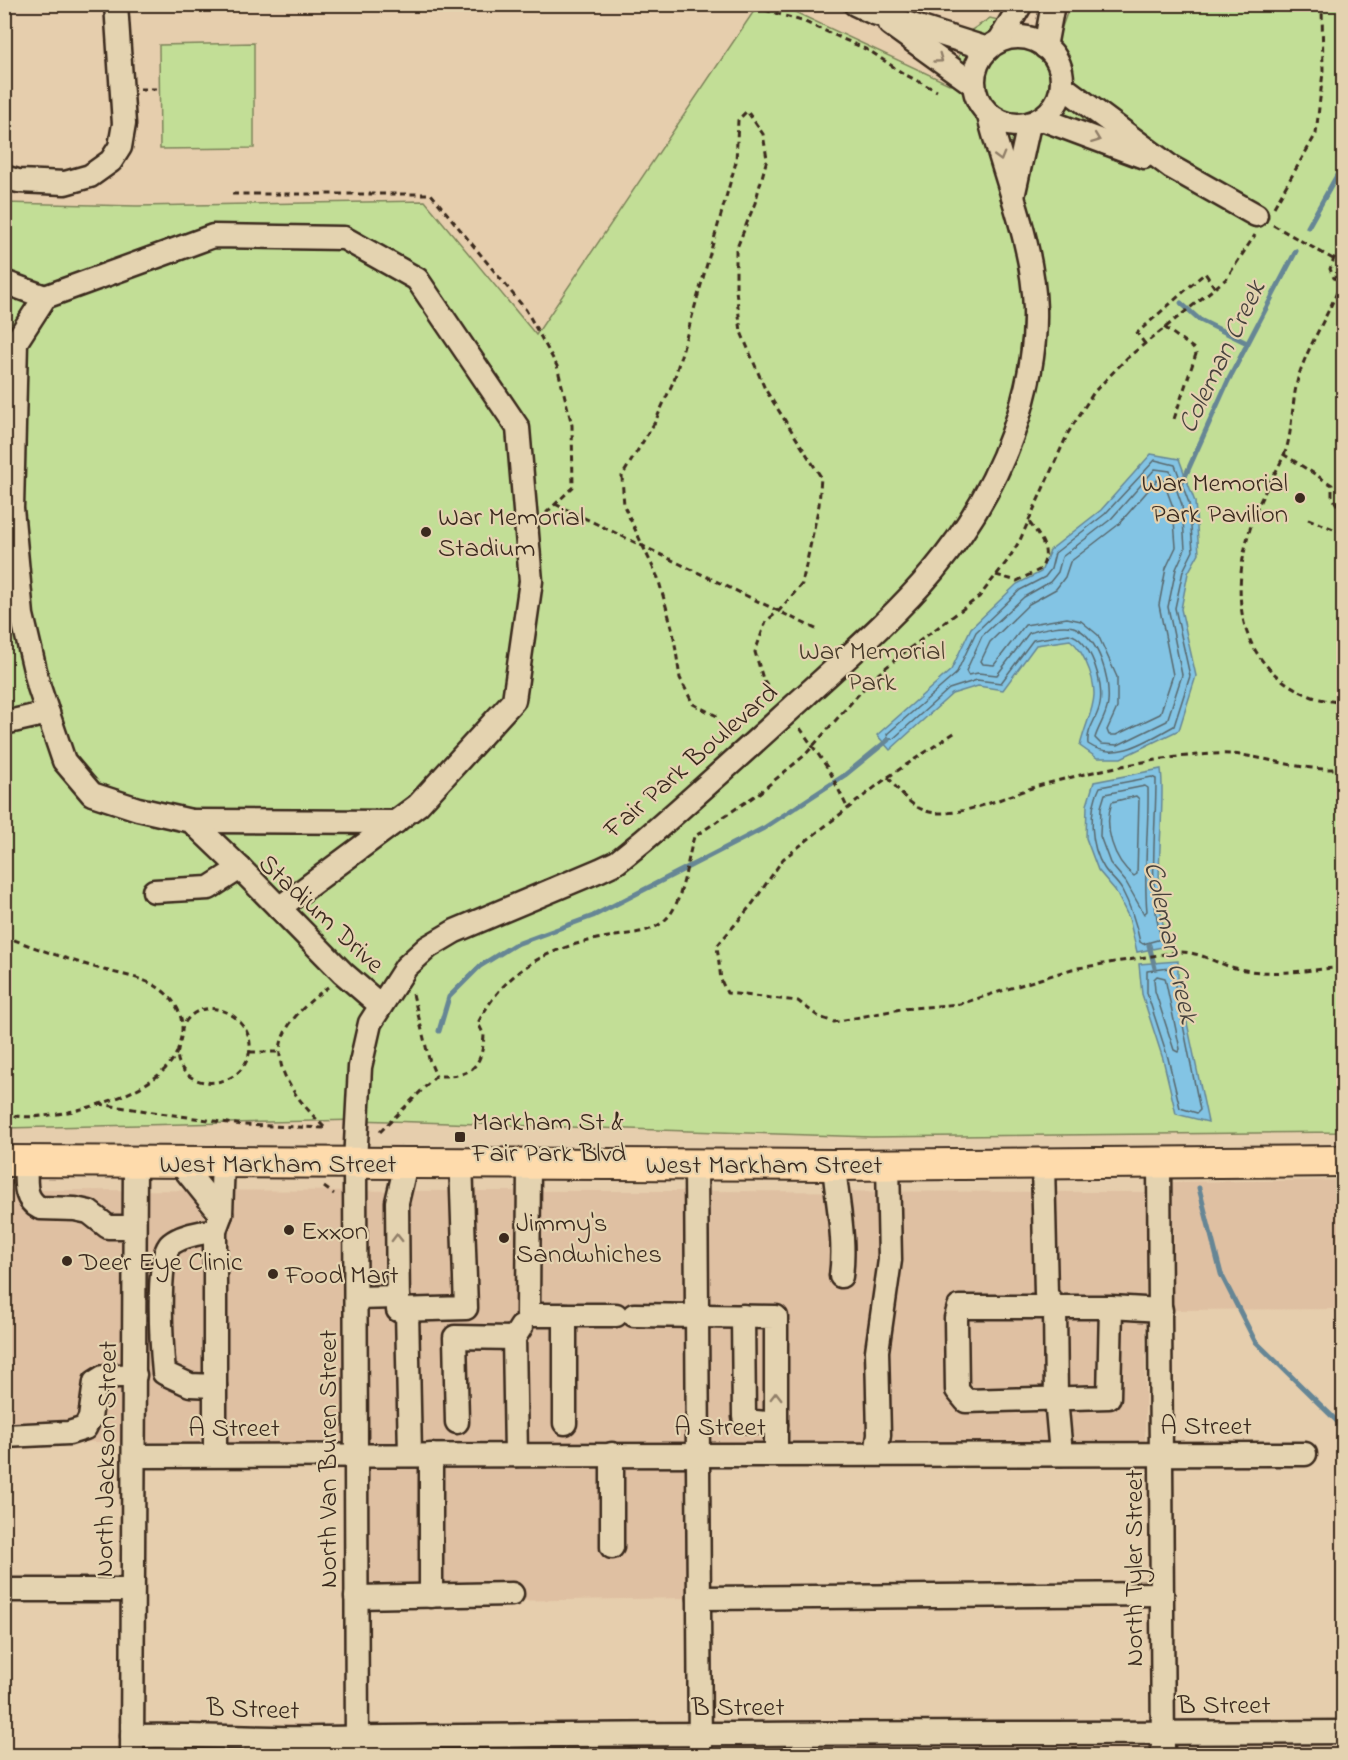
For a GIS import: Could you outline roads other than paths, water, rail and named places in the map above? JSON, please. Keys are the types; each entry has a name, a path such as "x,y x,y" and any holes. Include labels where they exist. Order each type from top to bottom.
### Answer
{"main road":[{"name":"West Markham Street","path":"15,1161 406,1164 461,1161 834,1165 1344,1161"}],"street":[{"path":"4,177 18,181 65,183 90,176 111,161 120,147 124,124 116,4"},
{"path":"865,9 973,84 977,63 994,45 1021,4"},
{"path":"1046,47 1053,4"},
{"path":"865,9 994,45 1024,37 1046,47 1059,63 1062,86 1171,167 1262,219"},
{"name":"Fair Park Boulevard","path":"355,1162 360,1067 370,1023 406,967 428,947 492,914 600,870 626,855 888,621 940,566 969,525 996,476 1030,381 1035,311 1033,285 1013,197 989,116 979,104 973,84"},
{"name":"Fair Park Boulevard","path":"1013,197 1035,122 1054,107 1062,86"},
{"path":"989,116 1014,126 1035,122 1171,167"},
{"path":"279,908 396,822 418,805 514,700 531,581 518,428 417,279 344,238 213,236 45,297 16,342 12,508 22,615 29,651 64,761 92,794 138,809 191,821 396,822"},
{"path":"4,282 45,297"},
{"path":"4,723 48,713"},
{"path":"191,821 240,868"},
{"name":"Stadium Drive","path":"153,891 209,888 240,868 344,973 380,1005"},
{"path":"15,1161 27,1198 32,1205 40,1208 89,1212 108,1227 134,1227"},
{"path":"356,1298 466,1308 461,1161"},
{"path":"179,1162 218,1222"},
{"path":"215,1455 218,1222 223,1162"},
{"name":"North Van Buren Street","path":"355,1162 357,1746"},
{"name":"North Jackson Street","path":"132,1746 135,1163"},
{"path":"516,1455 514,1338 528,1315 529,1163"},
{"path":"406,1164 397,1202 403,1303 420,1455 431,1596"},
{"path":"696,1164 700,1745"},
{"path":"876,1454 879,1435 877,1350 890,1260 888,1164"},
{"path":"1043,1164 1046,1294 1055,1308 1056,1398 1061,1454"},
{"name":"North Tyler Street","path":"1159,1164 1163,1755"},
{"path":"834,1165 837,1202 842,1213 841,1276"},
{"path":"215,1386 190,1385 164,1373 161,1347 162,1259 169,1245 178,1239 218,1222"},
{"path":"1111,1307 1109,1397 966,1401 957,1390 956,1318 960,1307 1111,1307 1161,1310"},
{"path":"528,1315 776,1317 776,1454"},
{"path":"565,1424 566,1315"},
{"path":"743,1316 744,1417 746,1421 776,1424"},
{"path":"457,1422 455,1336 514,1338"},
{"path":"4,1436 69,1433 85,1428 90,1418 95,1382 104,1377 135,1376"},
{"path":"612,1454 612,1547"},
{"name":"A Street","path":"135,1456 1305,1454"},
{"path":"4,1590 132,1590"},
{"path":"356,1597 512,1594"},
{"path":"699,1598 1162,1594"},
{"name":"B Street","path":"132,1746 198,1734 357,1746 700,1745 1163,1733 1344,1732"}],"water":[{"path":"1151,454 1179,459 1195,502 1199,553 1188,573 1181,609 1196,676 1179,730 1121,758 1097,758 1080,746 1093,704 1094,686 1084,658 1070,640 1036,645 1003,690 978,686 952,694 890,750 877,735 951,670 971,628 1017,584 1041,572 1050,550 1101,510"},
{"path":"1161,769 1159,887 1165,930 1172,945 1137,952 1129,918 1115,890 1098,870 1086,838 1087,805 1094,782"},
{"path":"1178,961 1178,980 1208,1122 1176,1114 1163,1059 1142,994 1139,964"}],"waterway":[{"name":"Coleman Creek","path":"1308,227 1344,163"},
{"name":"Coleman Creek","path":"1183,481 1228,381 1296,251"},
{"path":"1181,303 1200,320 1247,343"},
{"path":"439,1031 449,997 480,966 514,945 593,916 764,828 845,775 888,740"},
{"name":"Coleman Creek","path":"1149,945 1155,968"},
{"name":"Coleman Creek","path":"1199,1188 1221,1274 1255,1341 1344,1428"}],"place":[{"name":"War Memorial Park Pavilion","path":"1300,498"},
{"name":"War Memorial Stadium","path":"426,532"},
{"name":"Markham St & Fair Park Blvd","path":"460,1137"},
{"name":"Exxon","path":"289,1230"},
{"name":"Jimmy's Sandwhiches","path":"504,1238"},
{"name":"Deer Eye Clinic","path":"67,1261"},
{"name":"Food Mart","path":"273,1274"}],"park label":[{"name":"War Memorial Park","path":"872,666"}]}
